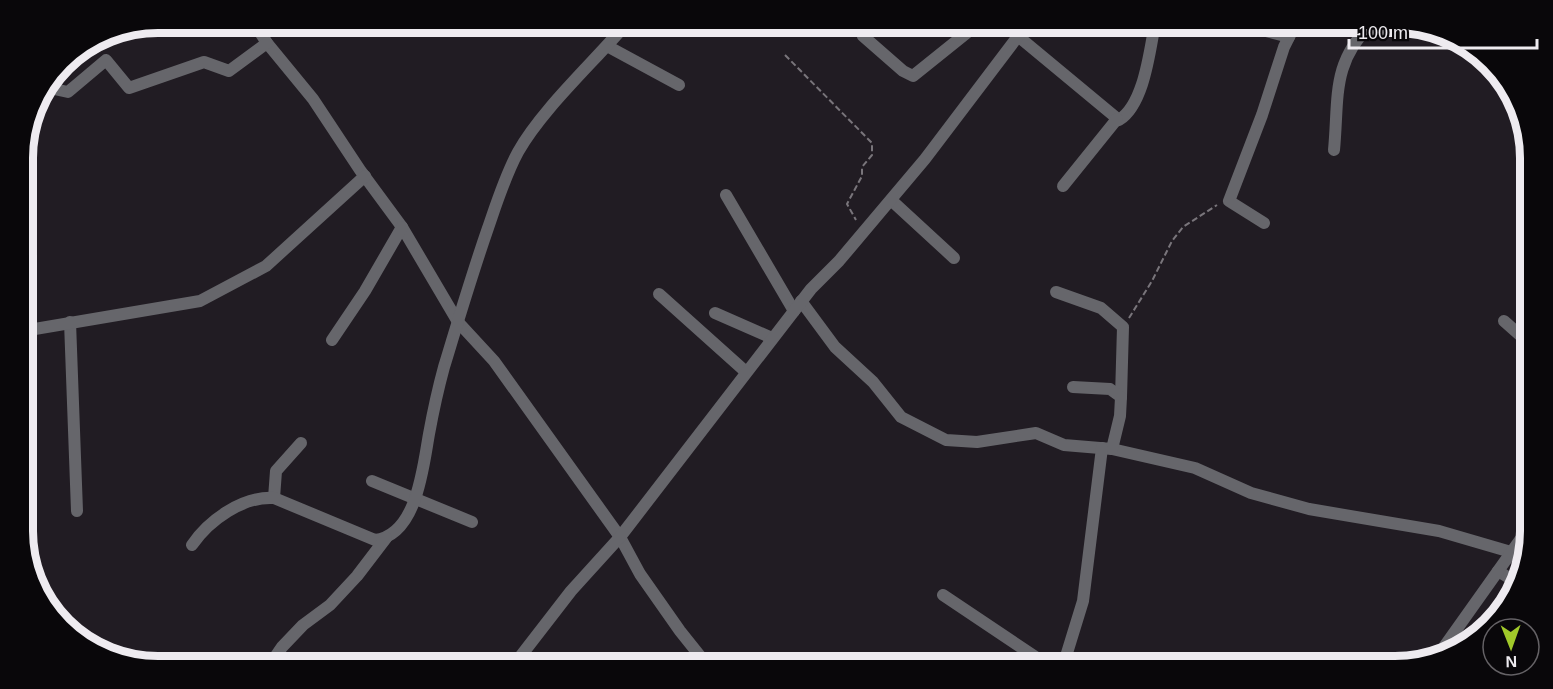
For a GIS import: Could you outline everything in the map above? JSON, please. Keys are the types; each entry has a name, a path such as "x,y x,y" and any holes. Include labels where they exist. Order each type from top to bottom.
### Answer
{"street":[{"path":"261,33 313,99 402,227 458,322 494,361 620,537 640,574 701,656"},
{"path":"192,545 204,527 258,497 274,498 375,540 394,534 414,500 420,484 436,400 500,188 519,151 618,33"},
{"path":"864,33 863,36 903,71 913,76 966,33"},
{"path":"521,656 571,591 620,537 772,338 891,200 1021,33"},
{"path":"1062,186 1117,119 1130,113 1148,64 1153,33"},
{"path":"1275,33 1289,37"},
{"path":"1264,223 1229,201 1291,33"},
{"path":"1334,150 1338,81 1342,66 1364,33"},
{"path":"1019,37 1117,119"},
{"path":"54,89 68,92 106,60 129,88 204,62 229,71 267,43"},
{"path":"607,46 679,85"},
{"path":"33,329 200,301 266,266 365,176"},
{"path":"726,195 798,306 835,347 873,382 901,417 926,432 946,440 977,442 1036,433 1064,445 1107,448 1195,468 1251,493 1309,509 1439,531 1512,552"},
{"path":"891,200 954,258"},
{"path":"332,340 365,291 402,227"},
{"path":"1056,292 1101,308 1124,327 1120,416 1107,448 1083,601 1066,656"},
{"path":"659,294 746,372"},
{"path":"715,313 772,338"},
{"path":"1504,321 1520,335"},
{"path":"70,322 77,512"},
{"path":"1073,387 1110,389 1121,396"},
{"path":"274,498 276,471 301,443"},
{"path":"372,481 472,522"},
{"path":"277,656 296,632 330,605 357,576 386,538"},
{"path":"1445,645 1519,541"},
{"path":"1498,571 1511,579"},
{"path":"944,595 1034,656"}],"path":[{"path":"785,55 872,143 872,155 862,167 862,176 847,204 862,234"},
{"path":"1124,327 1172,241 1183,227 1230,198"}]}
